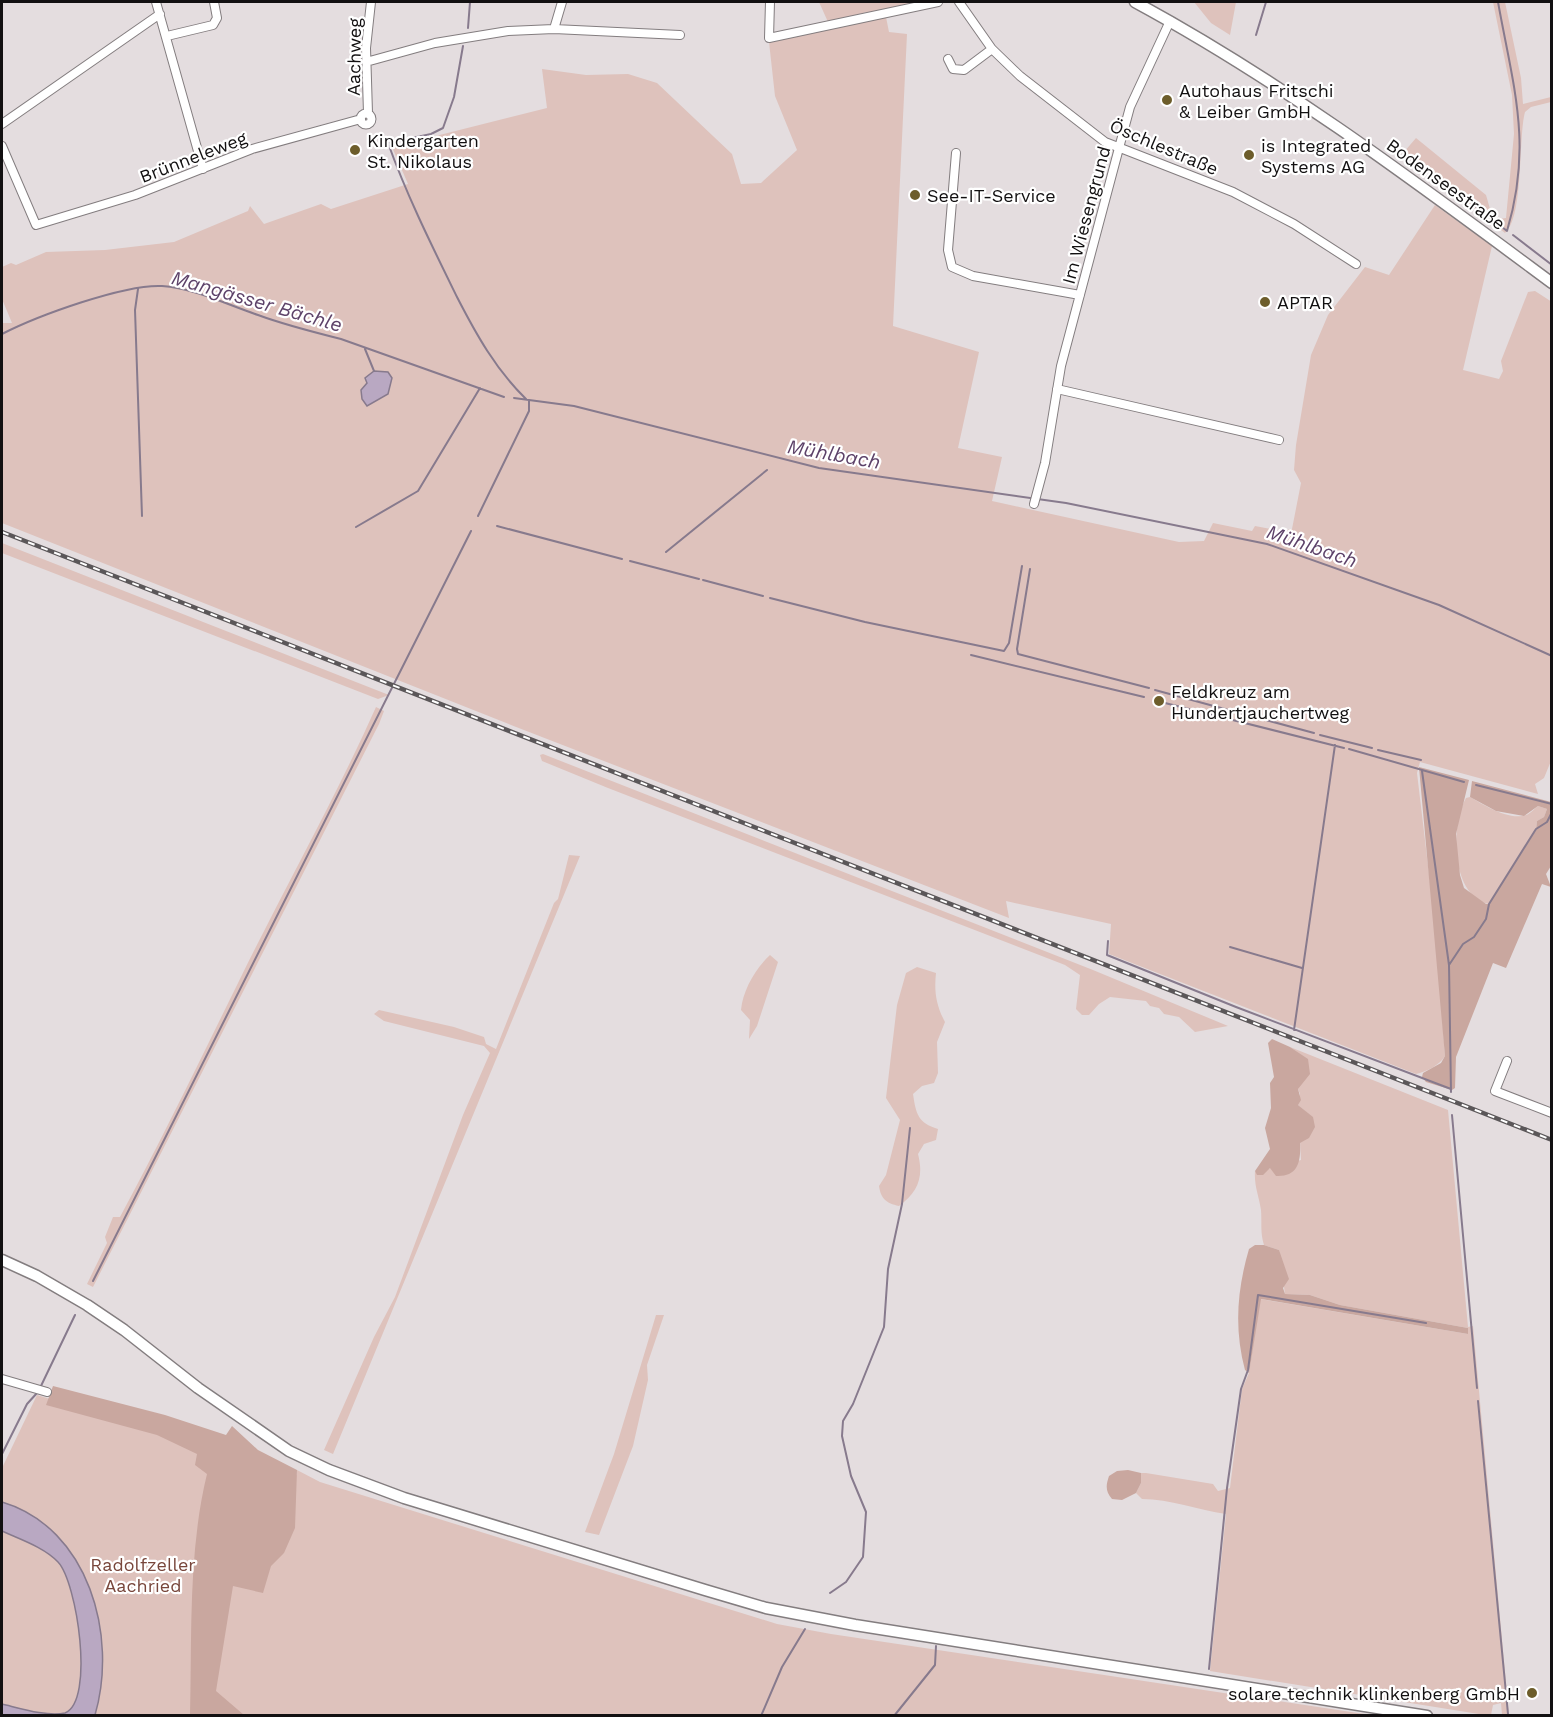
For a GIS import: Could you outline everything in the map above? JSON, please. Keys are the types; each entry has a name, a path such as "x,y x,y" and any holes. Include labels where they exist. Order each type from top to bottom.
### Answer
{"main road":[{"name":"Bodenseestraße","path":"1135,2 1301,102 1371,149 1551,283"},
{"path":"2,1260 44,1280 87,1305 124,1330 198,1388 289,1451 329,1470 404,1498 766,1608 865,1627 1427,1716"}],"street":[{"path":"156,2 203,169"},
{"path":"167,36 213,25 217,18 214,2"},
{"name":"Aachweg","path":"364,116 371,2"},
{"path":"554,29 562,2"},
{"path":"770,2 769,38 938,2"},
{"name":"Öschlestraße","path":"959,2 992,49 1050,102 1105,142 1233,192 1294,224 1356,264"},
{"path":"2,124 160,14"},
{"name":"Im Wiesengrund","path":"1035,500 1045,463 1057,389 1130,107 1170,21"},
{"path":"366,62 474,35 554,29 680,35"},
{"path":"948,59 953,69 964,70 992,49"},
{"name":"Brünneleweg","path":"2,146 36,225 135,195 252,149 364,116"},
{"path":"956,153 948,250 952,267 973,276 1080,296"},
{"path":"1057,389 1279,440"},
{"path":"1507,1061 1495,1091 1551,1113"},
{"path":"2,1379 46,1391"}],"green space":[{"path":"819,2 938,2 892,13 867,12 828,22"},
{"path":"1194,2 1236,2 1230,35 1211,23"},
{"path":"1493,2 1505,2 1521,78 1523,104 1551,97 1551,102 1531,107 1525,112 1518,195 1511,224 1505,233 1404,152 1416,138 1486,195 1490,209 1499,219 1506,218 1514,134 1512,95"},
{"path":"886,17 889,32 907,34 893,326 979,352 958,448 1002,457 992,501 1179,542 1204,541 1213,523 1252,531 1255,526 1281,531 1292,529 1301,483 1294,470 1296,445 1311,355 1328,315 1365,267 1389,275 1435,205 1492,246 1463,370 1499,379 1503,371 1501,361 1528,292 1535,291 1552,302 1551,761 1544,778 1535,784 1538,794 1420,762 1417,773 1436,933 1445,1056 1428,1070 1416,1074 1109,954 1111,924 1006,901 1009,918 511,725 2,523 2,323 12,323 2,299 2,267 11,263 16,265 46,252 105,250 174,242 248,211 250,206 264,224 321,204 331,209 408,184 392,147 547,108 542,69 586,75 628,74 657,83 732,154 741,184 761,183 797,150 775,96 769,42"},
{"path":"2,543 389,695 378,699 2,553"},
{"path":"376,707 384,711 379,724 93,1287 87,1284 107,1243 105,1237 113,1217 120,1217 151,1158"},
{"path":"543,754 1093,970 1228,1026 1195,1032 1179,1017 1164,1014 1159,1008 1150,1006 1146,1001 1110,997 1099,1004 1089,1015 1082,1015 1076,1009 1080,975 1065,965 608,788 542,761 540,755"},
{"path":"1470,797 1512,816 1528,814 1538,806 1547,809 1544,817 1537,821 1536,829 1489,904 1476,899 1467,888 1457,858 1456,842 1461,810 1466,798"},
{"path":"569,855 580,856 333,1454 324,1450 374,1337 395,1297 463,1115 490,1053 484,1046 384,1021 374,1014 379,1010 454,1027 484,1037 486,1044 496,1049 554,903 558,899"},
{"path":"770,955 778,962 757,1026 749,1039 750,1020 741,1010 742,1002 751,980"},
{"path":"917,967 936,973 936,998 945,1022 937,1042 938,1073 934,1083 922,1086 913,1094 919,1117 926,1124 938,1129 936,1140 924,1144 918,1154 920,1177 915,1189 899,1206 885,1200 879,1186 886,1175 900,1120 886,1098 897,1005 906,973"},
{"path":"1290,1047 1448,1110 1468,1327 1473,1326 1509,1715 1502,1715 1501,1703 1493,1705 1491,1715 1485,1715 1210,1671 1226,1514 1142,1499 1136,1493 1141,1483 1141,1473 1213,1484 1218,1491 1230,1488 1242,1389 1249,1373 1260,1299 1468,1334 1468,1328 1340,1305 1310,1295 1285,1294 1279,1250 1264,1245 1255,1171 1258,1175 1270,1168 1301,1160 1300,1142 1312,1117 1298,1105 1300,1094 1298,1089 1308,1060"},
{"path":"656,1315 664,1315 647,1365 648,1380 633,1446 599,1535 585,1532 614,1454"},
{"name":"Radolfzeller Aachried","path":"37,1395 297,1475 297,1470 320,1482 777,1624 1371,1715 2,1715 2,1468"}],"shaded area":[{"path":"374,371 388,372 392,378 388,394 367,406 362,399 361,390 367,383 365,378"},
{"path":"1419,767 1469,780 1456,834 1460,875 1464,888 1486,904 1489,904 1536,830 1537,821 1544,817 1547,809 1538,806 1524,816 1496,811 1470,797 1472,781 1551,802 1551,866 1546,874 1551,887 1542,884 1506,968 1493,963 1456,1057 1455,1088 1452,1090 1426,1082 1422,1077 1423,1073 1441,1063 1445,1056"},
{"path":"1272,1039 1308,1059 1310,1074 1298,1089 1301,1100 1298,1105 1313,1117 1315,1127 1309,1138 1300,1143 1297,1167 1283,1176 1276,1176 1270,1168 1263,1175 1257,1175 1255,1171 1270,1149 1265,1128 1271,1108 1270,1083 1274,1077 1268,1043"},
{"path":"1255,1245 1264,1245 1279,1250 1289,1279 1283,1288 1285,1294 1310,1295 1340,1305 1468,1328 1468,1334 1261,1299 1249,1373 1245,1370 1239,1340 1238,1310 1245,1264 1249,1249"},
{"path":"53,1386 165,1415 226,1435 232,1426 258,1450 297,1470 295,1528 284,1553 271,1566 263,1593 233,1586 216,1691 244,1715 190,1715 194,1564 207,1474 195,1465 197,1454 157,1435 46,1405"},
{"path":"1128,1470 1141,1473 1141,1483 1136,1493 1122,1500 1112,1499 1107,1488 1109,1476 1117,1471"},
{"path":"2,1502 32,1515 56,1535 76,1560 90,1589 99,1620 102,1652 101,1684 95,1715 2,1715 2,1704 42,1713 65,1713 74,1704 79,1687 81,1665 76,1615 65,1574 58,1562 46,1552 2,1531"}],"waterway":[{"name":"Mühlbach","path":"468,28 470,2"},
{"path":"1256,35 1266,2"},
{"path":"1474,205 1507,231 1515,200 1520,142 1514,88 1498,2"},
{"name":"Mühlbach","path":"463,46 454,97 443,128 431,134 388,143 420,221 464,311 496,364 526,399"},
{"path":"1513,235 1552,265"},
{"name":"Mangässer Bächle","path":"2,334 81,302 126,290 174,287 199,293 278,322 341,339 504,397"},
{"path":"138,289 135,310 142,516"},
{"path":"365,349 374,371"},
{"path":"356,527 418,491 480,388"},
{"name":"Mühlbach","path":"514,398 574,406 819,468 1066,503 1267,544 1439,605 1552,656"},
{"path":"478,516 529,411 529,401"},
{"path":"666,552 767,470"},
{"path":"497,526 622,559"},
{"path":"93,1281 471,531"},
{"path":"630,561 699,579"},
{"path":"770,598 865,622 1004,651 1009,643 1022,566"},
{"path":"1030,569 1018,654 1149,688"},
{"path":"703,580 763,596"},
{"path":"971,655 1144,697"},
{"path":"1155,690 1232,711"},
{"path":"1161,702 1344,748"},
{"path":"1240,713 1314,733"},
{"path":"1320,735 1372,748"},
{"path":"1294,1030 1335,745"},
{"path":"1349,749 1464,782"},
{"path":"1378,750 1421,760"},
{"path":"1422,771 1449,965 1451,1092"},
{"path":"1476,785 1552,804"},
{"path":"1449,965 1463,944 1474,937 1486,919 1489,904 1536,829 1547,822 1552,812"},
{"path":"1108,941 1107,955 1451,1089"},
{"path":"1230,947 1302,968"},
{"path":"1452,1115 1477,1388"},
{"path":"830,1593 846,1582 863,1557 866,1512 851,1476 842,1436 843,1421 853,1404 884,1327 888,1269 902,1204 910,1128"},
{"path":"1209,1669 1227,1488 1241,1389 1248,1370 1258,1295 1426,1323"},
{"path":"40,1388 75,1315"},
{"path":"2,1454 27,1404 37,1393"},
{"path":"1478,1401 1508,1714"},
{"path":"761,1716 782,1667 805,1629"},
{"path":"894,1716 935,1665 936,1646"}],"railway":[{"path":"2,532 1552,1140"}],"place":[{"name":"Autohaus Fritschi & Leiber GmbH","path":"1167,100"},
{"name":"Kindergarten St. Nikolaus","path":"355,150"},
{"name":"is Integrated Systems AG","path":"1249,155"},
{"name":"See-IT-Service","path":"915,195"},
{"name":"APTAR","path":"1265,302"},
{"name":"Feldkreuz am Hundertjauchertweg","path":"1159,701"},
{"name":"solare technik klinkenberg GmbH","path":"1532,1693"}]}
